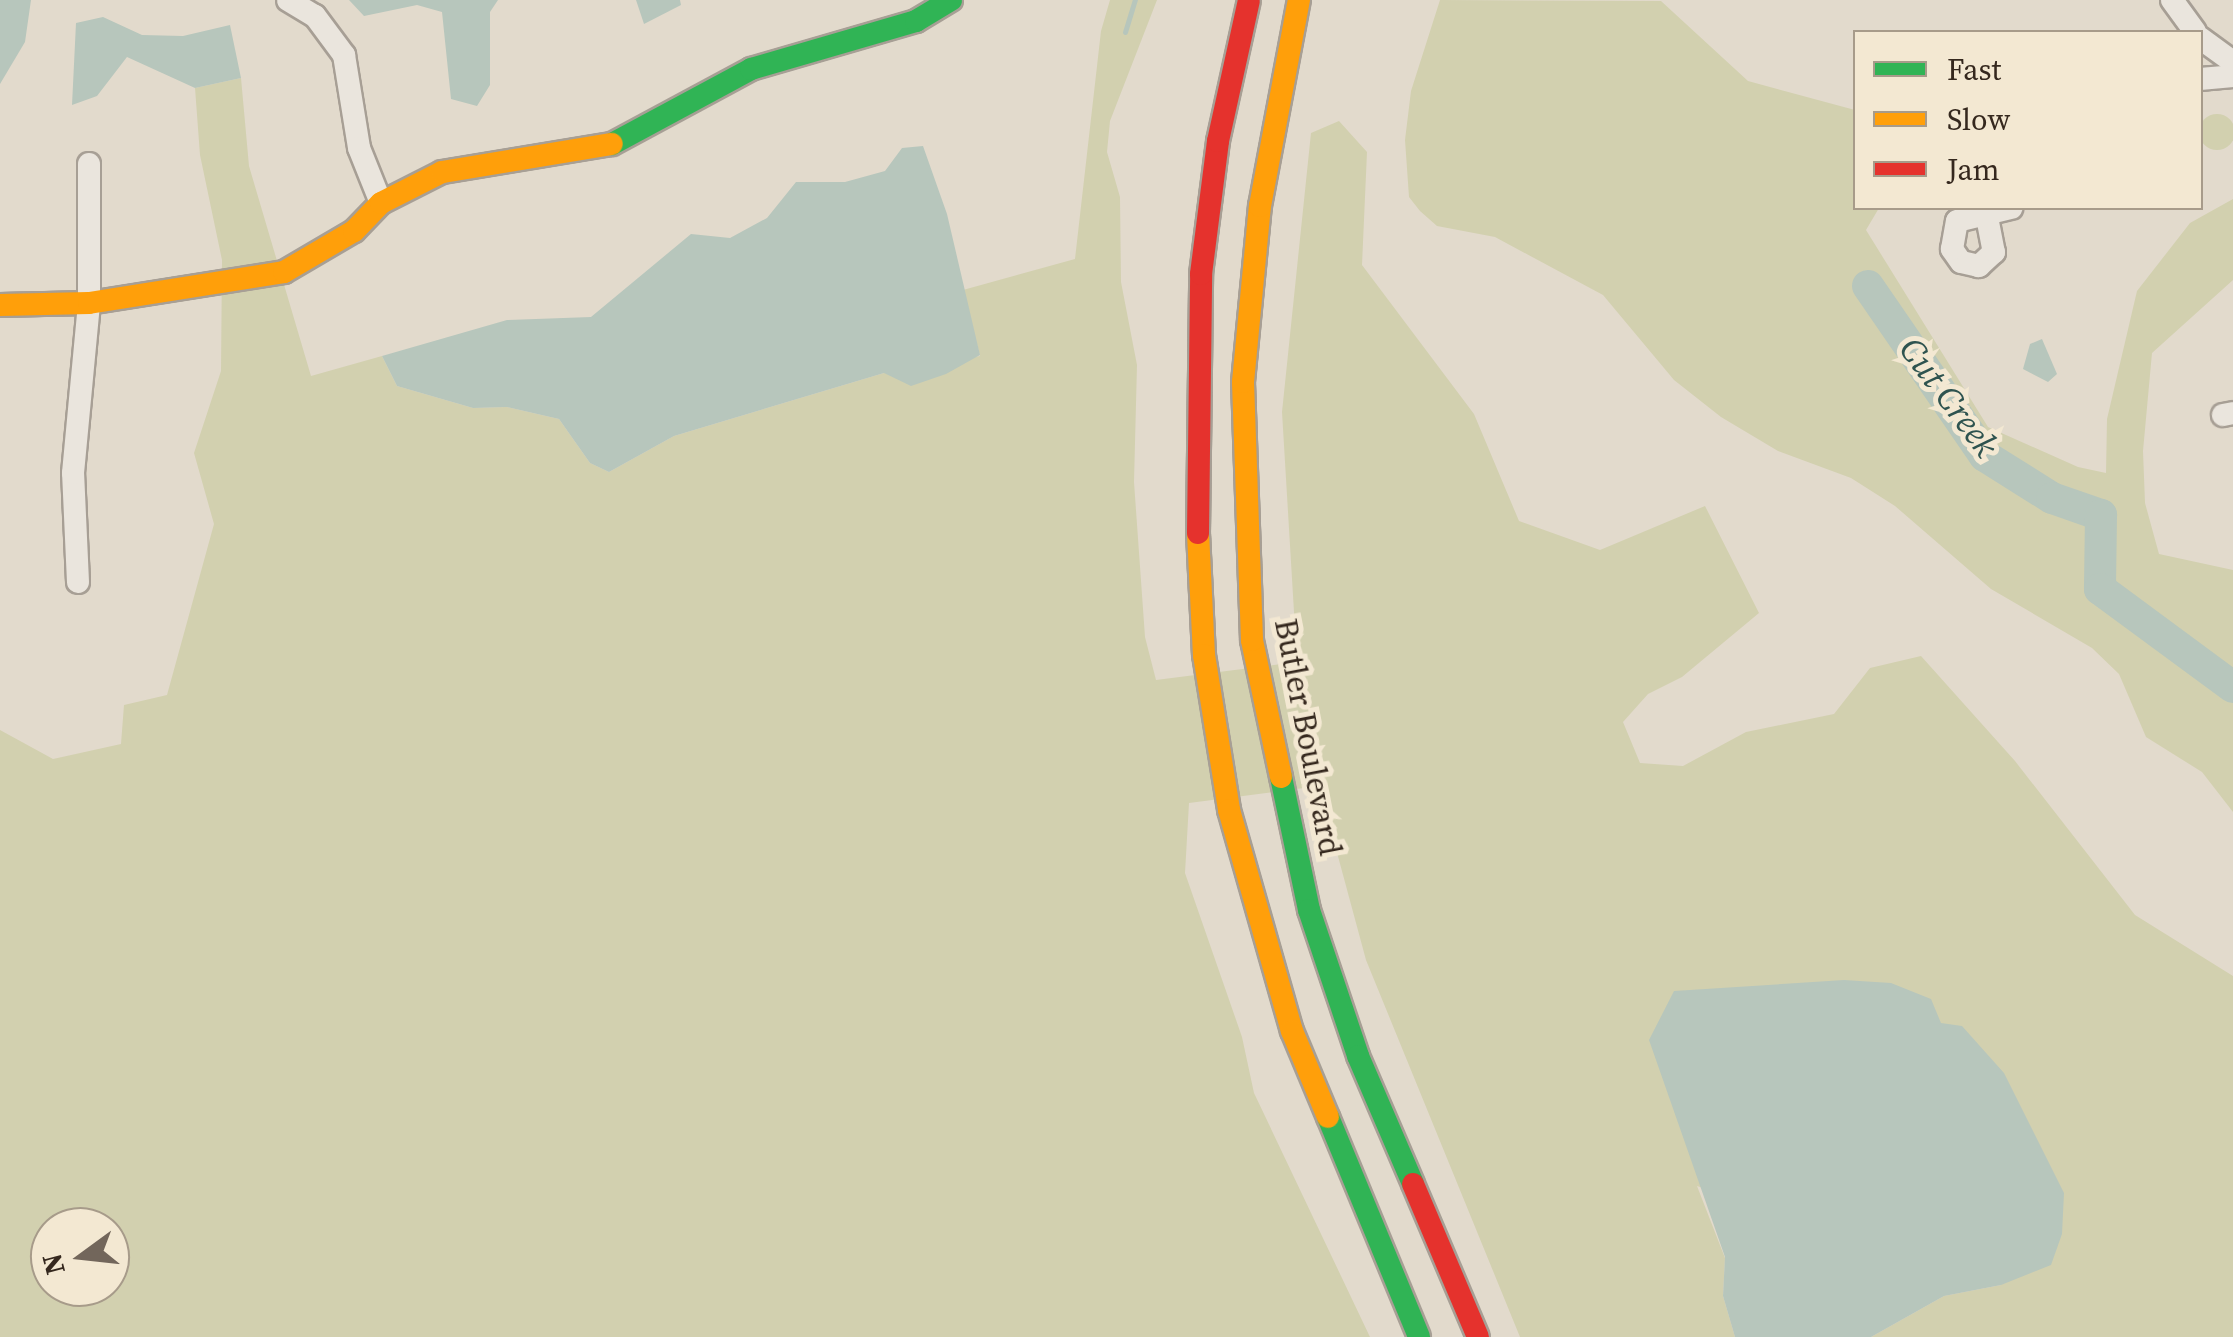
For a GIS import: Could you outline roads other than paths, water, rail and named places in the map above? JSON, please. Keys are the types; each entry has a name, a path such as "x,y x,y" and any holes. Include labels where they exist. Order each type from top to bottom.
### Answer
{"main road":[{"path":"0,305 89,303 284,272 354,231 381,202 442,172 612,144 751,69 916,22 951,0"},
{"path":"1249,0 1218,141 1201,274 1195,458 1204,654 1229,810 1292,1031 1418,1337"},
{"name":"Butler Boulevard","path":"1299,0 1260,206 1243,382 1252,640 1309,910 1358,1056 1478,1337"}],"street":[{"path":"288,0 315,16 344,55 358,148 381,202"},
{"path":"2170,30 2172,0"},
{"path":"2172,0 2193,30"},
{"path":"2203,40 2233,62"},
{"path":"2203,79 2233,76"},
{"path":"78,582 73,473 89,303 89,164"},
{"path":"1987,217 2006,210"}],"waterway":[{"path":"1125,32 1135,0"},
{"name":"Cut Creek","path":"1868,286 1985,456 2052,498 2101,515 2100,589 2233,687"}]}
